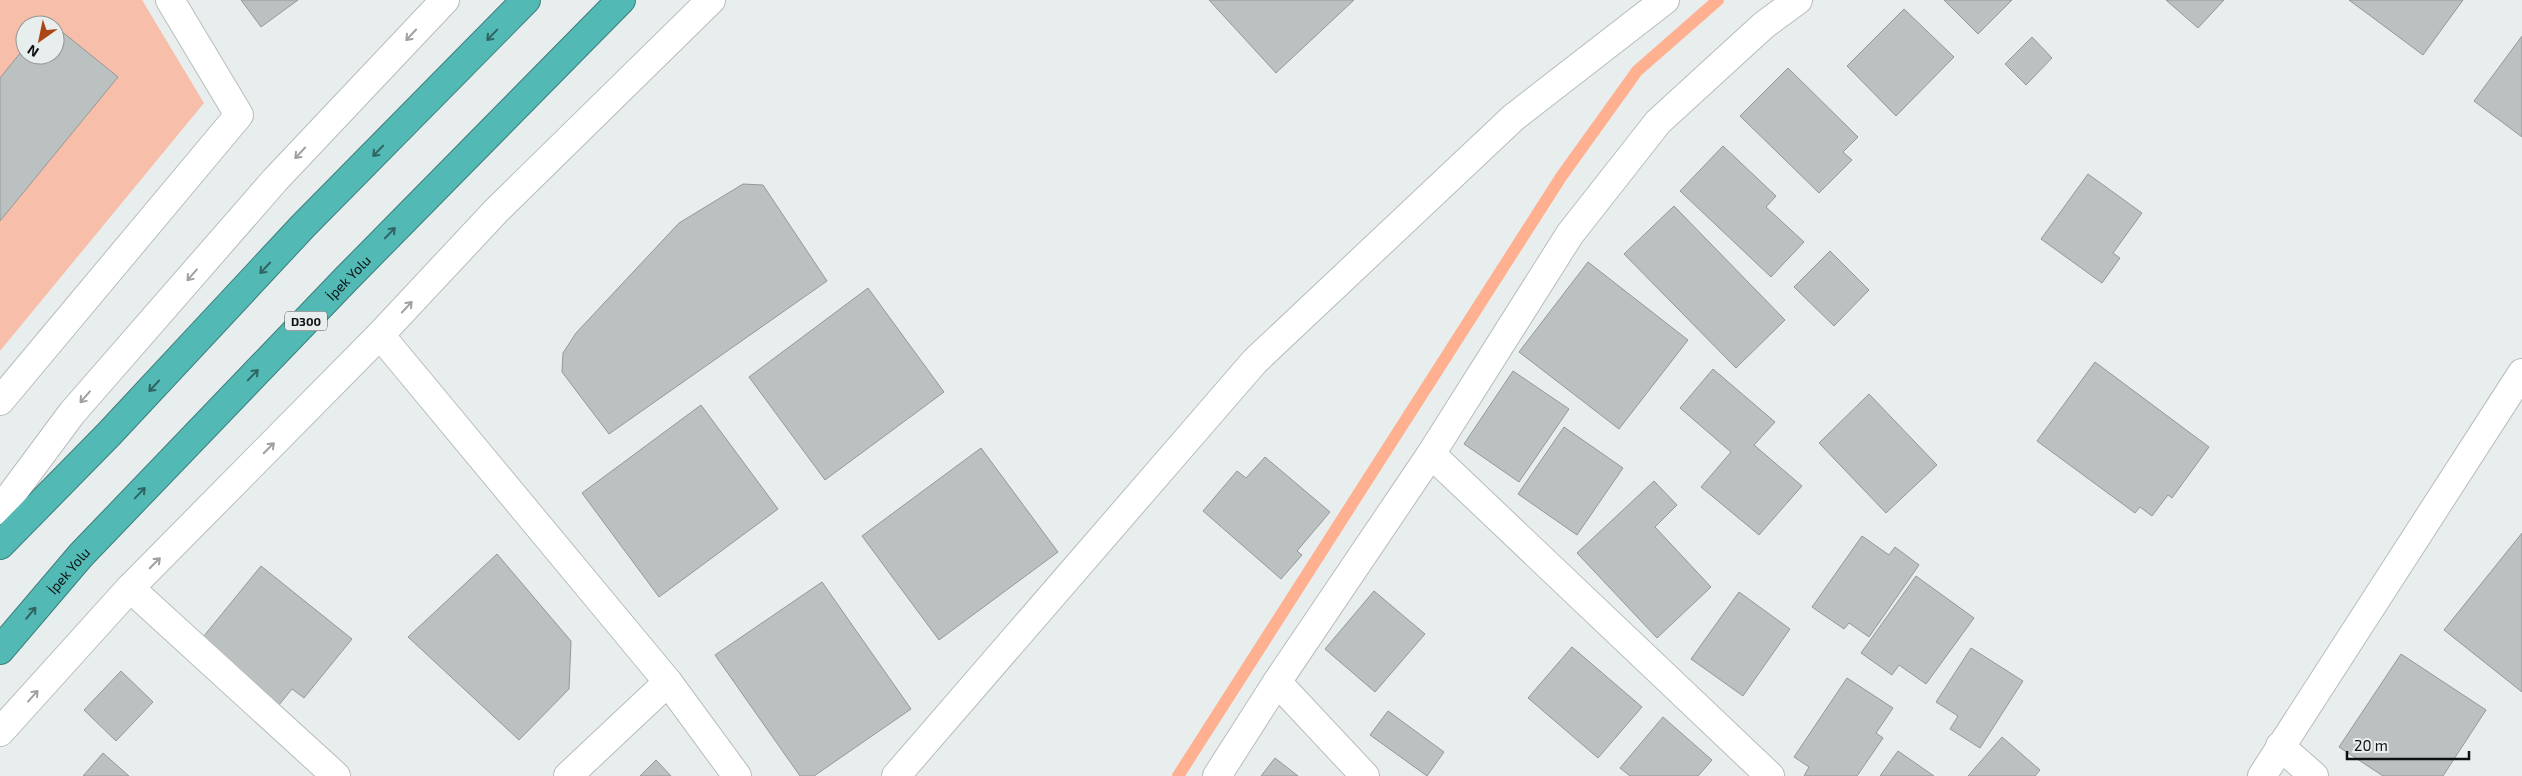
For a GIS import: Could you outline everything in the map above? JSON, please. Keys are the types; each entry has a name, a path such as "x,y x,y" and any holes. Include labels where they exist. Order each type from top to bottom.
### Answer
{"highway":[{"path":"0,545 109,434 303,226 526,0"},
{"name":"İpek Yolu","path":"0,650 81,555 347,278 621,0"}],"street":[{"path":"0,401 239,115 170,0"},
{"path":"0,510 72,413 268,188 445,0"},
{"path":"0,732 130,588 380,335 496,211 711,0"},
{"path":"896,776 1254,361 1514,117 1665,0"},
{"path":"1217,776 1277,682 1431,454 1570,234 1658,122 1764,25 1798,0"},
{"path":"380,335 668,682 737,776"},
{"path":"2262,776 2522,373"},
{"path":"1431,454 1770,776"},
{"path":"130,588 336,776"},
{"path":"568,776 668,682"},
{"path":"1277,682 1365,776"},
{"path":"2280,746 2314,776"}],"shaded area":[{"path":"0,0 142,0 204,103 0,351"}],"building":[{"path":"241,0 298,0 261,27"},
{"path":"1209,0 1354,0 1276,73"},
{"path":"1944,0 2012,0 1978,34"},
{"path":"2166,0 2224,0 2198,28"},
{"path":"2349,0 2463,0 2423,55"},
{"path":"1904,9 1954,57 1896,116 1847,66"},
{"path":"65,34 118,77 0,221 0,78 15,59 15,65 65,65"},
{"path":"2522,36 2522,137 2474,101"},
{"path":"2032,37 2052,58 2026,85 2005,64"},
{"path":"1788,68 1858,137 1843,152 1852,160 1819,193 1740,116"},
{"path":"1723,146 1776,196 1766,207 1804,242 1771,277 1680,191"},
{"path":"2088,174 2142,213 2113,253 2120,258 2102,283 2041,239"},
{"path":"743,184 763,185 827,281 609,434 562,372 563,353 576,333 679,223"},
{"path":"1674,206 1785,320 1736,368 1624,254"},
{"path":"1830,251 1869,290 1834,326 1794,287"},
{"path":"1588,262 1688,340 1619,429 1519,352"},
{"path":"868,288 944,392 825,480 749,377"},
{"path":"2095,362 2209,447 2172,498 2168,495 2152,516 2140,507 2135,513 2037,441"},
{"path":"1713,369 1775,422 1754,445 1802,486 1759,535 1701,487 1731,452 1680,408"},
{"path":"1513,371 1569,409 1519,482 1464,444"},
{"path":"1869,394 1937,465 1886,513 1819,443"},
{"path":"701,405 778,509 659,597 582,493"},
{"path":"1564,427 1623,468 1577,535 1518,494"},
{"path":"981,448 1058,552 939,640 862,536"},
{"path":"1265,457 1330,512 1297,551 1302,555 1281,579 1203,511 1237,471 1246,478"},
{"path":"1654,481 1677,505 1655,527 1711,587 1657,638 1577,553"},
{"path":"2522,533 2522,692 2444,630"},
{"path":"1862,536 1889,555 1895,547 1919,565 1869,637 1849,623 1844,629 1812,607"},
{"path":"497,554 571,641 569,689 519,740 408,637"},
{"path":"261,566 352,639 304,698 292,689 278,706 199,642"},
{"path":"1916,576 1974,618 1926,684 1899,665 1892,675 1861,653"},
{"path":"822,582 911,709 814,776 800,776 715,655"},
{"path":"1374,591 1425,634 1375,692 1325,649"},
{"path":"1739,592 1790,629 1743,696 1691,659"},
{"path":"1572,647 1642,707 1598,758 1528,698"},
{"path":"1971,648 2023,681 1980,748 1950,729 1958,716 1936,702"},
{"path":"2401,654 2486,710 2443,776 2383,776 2339,747"},
{"path":"121,671 153,702 116,741 84,710"},
{"path":"1847,678 1893,708 1876,733 1883,738 1857,776 1804,776 1809,767 1794,757"},
{"path":"1388,711 1444,752 1427,776 1370,735"},
{"path":"1663,717 1712,760 1698,776 1630,776 1620,768"},
{"path":"2002,737 2040,770 2035,776 1968,776"},
{"path":"1898,751 1934,776 1880,776"},
{"path":"103,753 129,776 83,776"},
{"path":"1275,758 1298,776 1261,776"},
{"path":"656,760 671,776 640,776"}],"waterway":[{"path":"1178,776 1561,177 1637,71 1718,0"}]}
